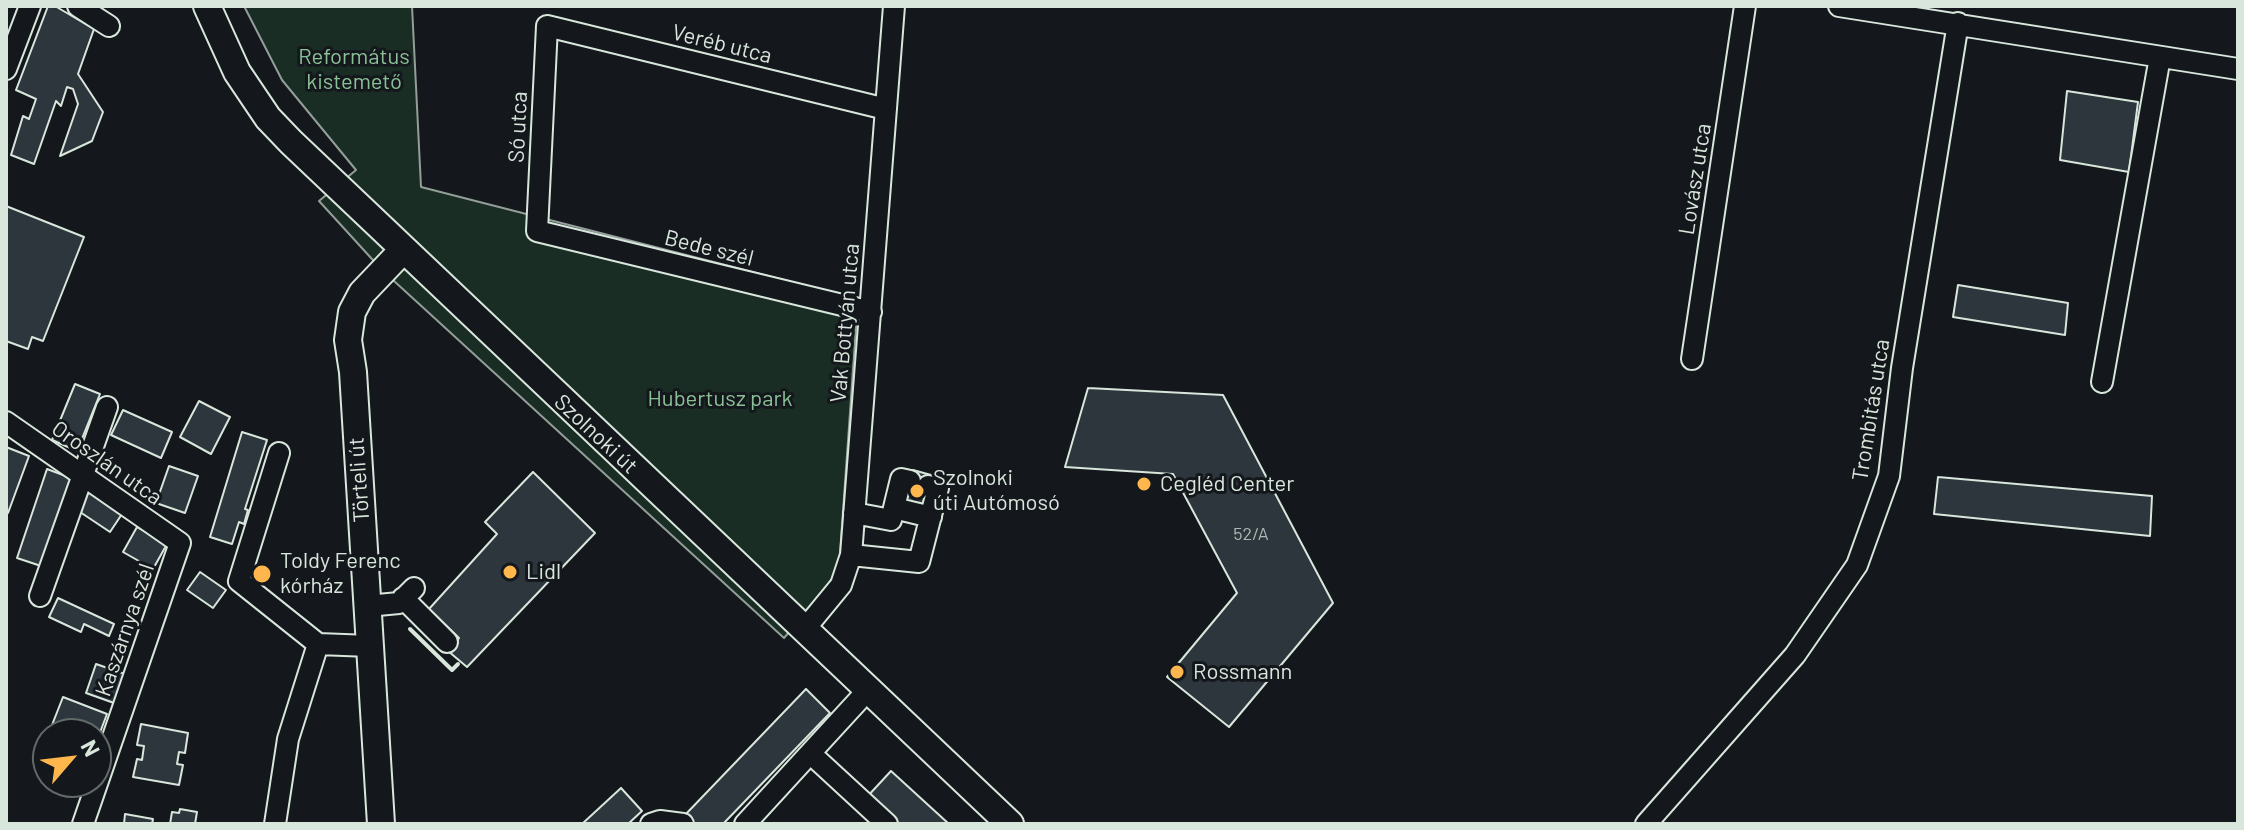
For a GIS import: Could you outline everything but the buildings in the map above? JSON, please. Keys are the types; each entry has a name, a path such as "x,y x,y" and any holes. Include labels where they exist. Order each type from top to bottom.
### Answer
{"main road":[{"name":"Szolnoki út","path":"210,13 237,72 268,118 403,250 1010,824"},
{"name":"Törteli út","path":"381,824 348,340 352,312 362,293 403,250"}],"street":[{"path":"6,69 30,6"},
{"path":"78,6 109,26"},
{"name":"Vak Bottyán utca","path":"804,630 841,585 851,555 894,6"},
{"name":"Lovász utca","path":"1692,359 1745,6"},
{"path":"1839,6 1919,12 1958,23 2238,69"},
{"name":"Trombitás utca","path":"1646,824 1795,655 1857,565 1889,476 1902,368 1958,23"},
{"name":"Veréb utca","path":"547,26 886,109"},
{"name":"Só utca","path":"537,231 547,26"},
{"path":"2102,382 2160,57"},
{"name":"Bede szél","path":"537,231 871,312"},
{"path":"40,596 107,407"},
{"name":"Oroszlán utca","path":"6,422 180,543"},
{"path":"279,453 239,581 318,644 370,646"},
{"path":"851,555 919,562 916,498 891,520 854,513"},
{"name":"Kaszárnya szél","path":"83,824 180,543"},
{"path":"367,606 399,603 409,593 447,642"},
{"path":"275,824 288,739 318,644"},
{"path":"745,824 868,690"},
{"path":"811,754 887,824"},
{"path":"651,824 660,821 683,824"}],"green space":[{"name":"Hubertusz park","path":"244,6 412,6 421,187 858,299 839,568 821,595 784,638 382,270 319,201 356,170 282,80"}],"tunnel":[{"path":"906,496 925,500"}],"wall":[{"path":"410,629 452,670 458,664"}],"place":[{"name":"Cegléd Center","path":"1144,484"},
{"name":"Szolnoki úti Autómosó","path":"917,491"},
{"name":"Lidl","path":"510,572"},
{"name":"Toldy Ferenc kórház","path":"262,574"},
{"name":"Rossmann","path":"1177,672"}],"park label":[{"name":"Református kistemető","path":"354,70"}]}
